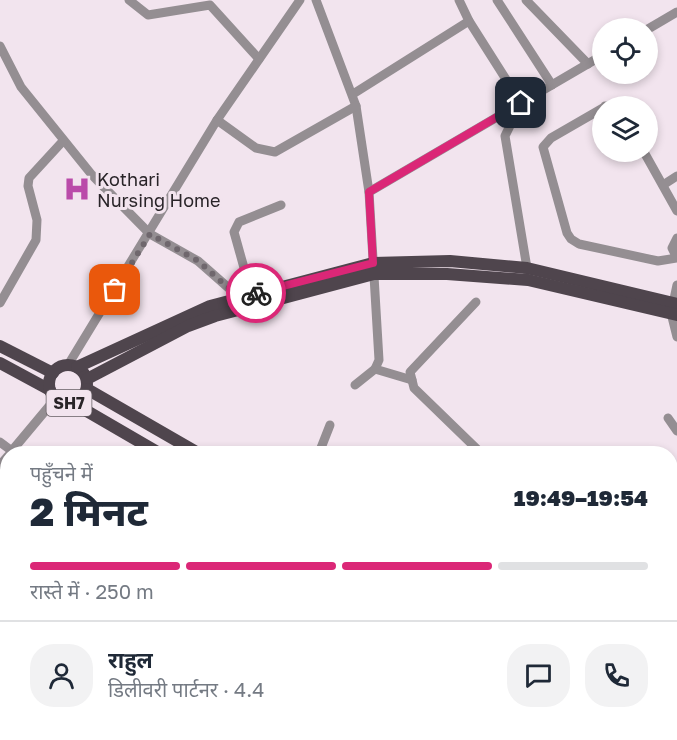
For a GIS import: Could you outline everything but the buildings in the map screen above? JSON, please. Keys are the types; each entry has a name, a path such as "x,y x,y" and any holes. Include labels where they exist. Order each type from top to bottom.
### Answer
{"main road":[{"name":"SH7","path":"53,394 53,373 59,367 73,366 210,306 249,299 374,268 450,261 528,274 674,309"},
{"name":"SH7","path":"0,363 73,403 82,398 87,384 188,326 249,299"},
{"name":"SH7","path":"0,346 53,373"},
{"name":"SH7","path":"73,366 87,384"},
{"path":"87,384 187,446"},
{"path":"73,403 147,446"}],"street":[{"path":"129,0 148,15 210,5 259,59"},
{"path":"73,366 218,120 300,0"},
{"path":"316,0 353,94 369,192 380,348 379,360 375,369 355,385"},
{"path":"459,0 469,21 521,103"},
{"path":"497,0 552,85"},
{"path":"526,0 588,64"},
{"path":"658,23 677,12"},
{"path":"353,94 469,21"},
{"path":"0,46 21,87 63,141 92,175 150,234 198,261 249,299"},
{"path":"369,192 592,62"},
{"path":"521,103 505,136 528,274"},
{"path":"218,120 256,148 275,152 356,106"},
{"path":"592,114 551,138 543,147 567,232 579,244 658,261 677,258 672,248 677,238"},
{"path":"0,303 36,240 37,220 28,186 29,178 63,141"},
{"path":"650,162 677,211"},
{"path":"663,185 677,176"},
{"path":"249,299 234,232 235,227 239,222 281,205"},
{"path":"677,285 674,309 677,338"},
{"path":"474,446 414,388 410,372 476,302"},
{"path":"375,369 412,380"},
{"path":"15,446 53,394"},
{"path":"668,418 677,431"},
{"path":"321,446 330,425"}],"way so far":[{"path":"115,290 150,234 198,261 240,298 256,293"}],"place":[{"name":"Kothari Nursing Home","path":"77,189"}],"route":[{"path":"256,293 373,263 369,192 521,103"}]}
